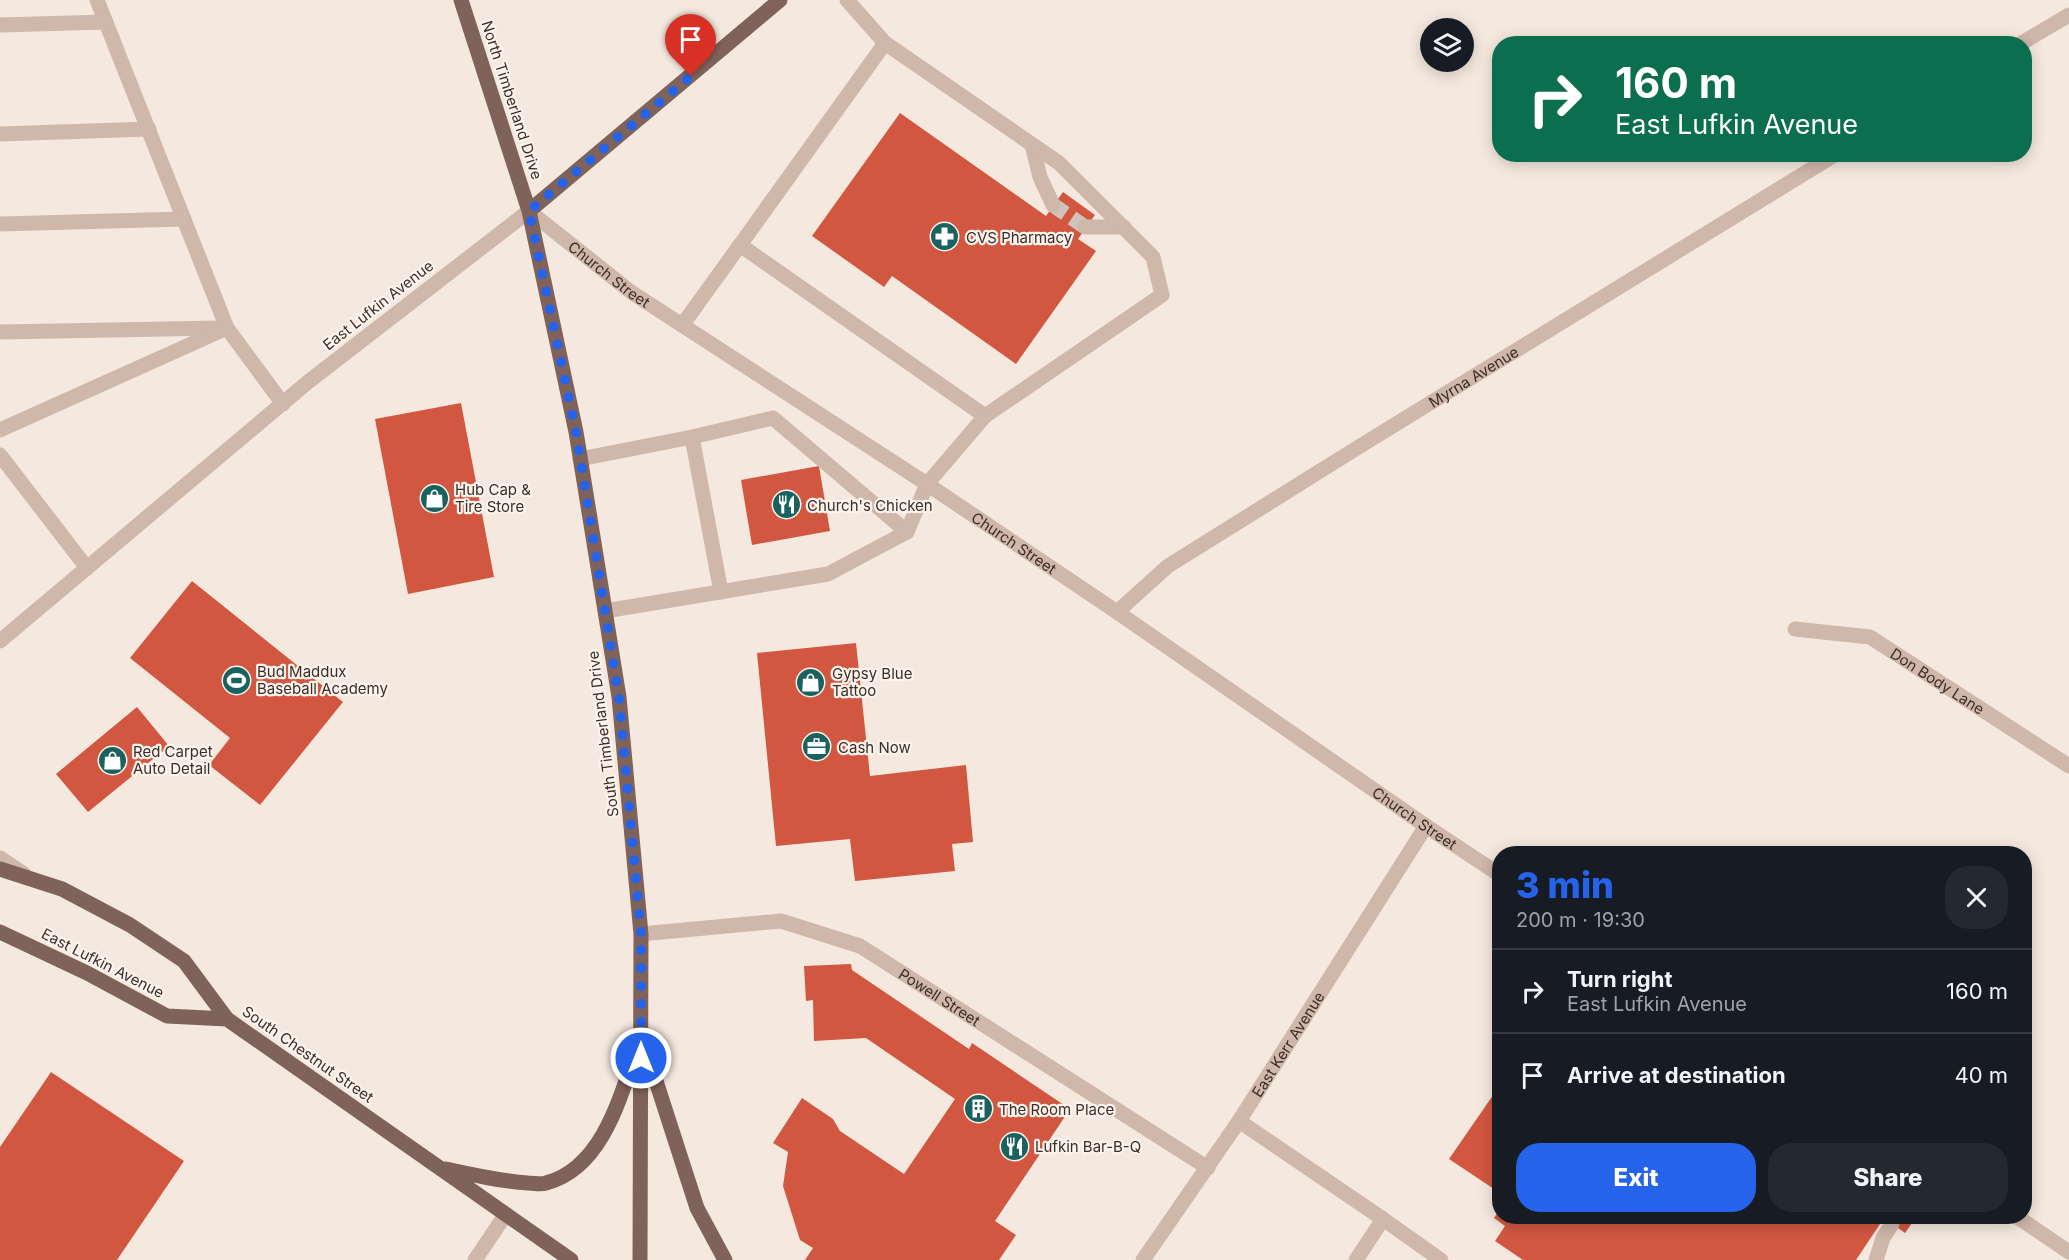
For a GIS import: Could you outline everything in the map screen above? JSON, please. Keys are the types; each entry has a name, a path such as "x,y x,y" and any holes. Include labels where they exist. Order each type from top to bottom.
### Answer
{"main road":[{"name":"North Timberland Drive","path":"461,0 529,211"},
{"name":"East Lufkin Avenue","path":"529,211 780,0"},
{"name":"South Timberland Drive","path":"529,211 580,459 619,698 641,934 640,1260"},
{"path":"0,868 32,879"},
{"name":"South Chestnut Street","path":"32,879 62,889 130,925 184,961 227,1019 571,1260"},
{"name":"East Lufkin Avenue","path":"0,932 87,973 167,1016 227,1019"},
{"path":"439,1168 507,1182 545,1184 571,1172 594,1148 613,1118 641,1035"},
{"path":"641,1035 697,1208 725,1260"}],"street":[{"path":"97,0 227,328 283,404"},
{"path":"605,611 828,574 907,532 927,484 985,416 1162,295 1153,257 1059,163 885,43 847,0"},
{"path":"2032,37 2069,15"},
{"path":"0,25 106,22"},
{"path":"682,324 885,43"},
{"path":"0,134 148,129"},
{"path":"1032,145 1040,177 1053,205"},
{"name":"Myrna Avenue","path":"1117,612 1168,566 1823,162"},
{"name":"Church Street","path":"529,211 631,292 927,484 1492,870"},
{"name":"East Lufkin Avenue","path":"0,641 283,404 529,211"},
{"path":"0,224 184,219"},
{"path":"1085,227 1124,227"},
{"path":"740,245 985,416"},
{"path":"0,332 227,328"},
{"path":"0,430 227,328"},
{"path":"580,459 773,418 907,532"},
{"path":"692,436 721,592"},
{"path":"0,455 87,568"},
{"name":"Don Body Lane","path":"1795,629 1870,638 2069,766"},
{"name":"East Kerr Avenue","path":"1143,1260 1208,1168 1426,826"},
{"name":"South Chestnut Street","path":"0,858 32,879"},
{"name":"Powell Street","path":"641,934 781,921 860,946 1208,1168"},
{"path":"1239,1120 1441,1260"},
{"path":"475,1260 506,1214"},
{"path":"1356,1260 1383,1219"},
{"path":"1876,1260 1883,1238 1892,1224"},
{"path":"2028,1224 2064,1249 2069,1233"}],"building":[{"name":"CVS Pharmacy","path":"900,113 1046,216 1063,192 1095,215 1078,239 1096,251 1016,364 892,276 884,287 812,236"},
{"name":"Hub Cap & Tire Store","path":"461,403 494,577 408,594 375,419"},
{"name":"Church's Chicken","path":"819,466 830,531 752,545 741,480"},
{"name":"Bud Maddux Baseball Academy","path":"192,581 343,702 260,805 209,765 230,738 130,658"},
{"path":"856,643 870,776 966,765 973,842 952,844 955,871 855,881 850,839 776,846 757,653"},
{"name":"Red Carpet Auto Detail","path":"137,707 169,746 88,812 56,774"},
{"name":"The Room Place","path":"851,964 852,970 969,1049 972,1043 1070,1109 995,1221 1016,1235 999,1260 805,1260 813,1248 800,1240 783,1186 788,1152 773,1143 802,1098 833,1119 840,1131 904,1174 955,1099 866,1038 814,1041 813,1000 806,1001 804,966"},
{"path":"51,1072 184,1161 117,1260 0,1260 0,1147"},
{"path":"1492,1097 1492,1188 1449,1159"},
{"path":"1502,1224 1880,1224 1856,1260 1523,1260 1495,1241 1505,1226"},
{"path":"1892,1224 1911,1224 1905,1233"}],"tunnel":[{"path":"1053,205 1085,227"}],"place":[{"name":"CVS Pharmacy","path":"945,237"},
{"name":"Hub Cap & Tire Store","path":"434,498"},
{"name":"Church's Chicken","path":"786,505"},
{"name":"Bud Maddux Baseball Academy","path":"236,680"},
{"name":"Gypsy Blue Tattoo","path":"811,682"},
{"name":"Cash Now","path":"817,747"},
{"name":"Red Carpet Auto Detail","path":"112,760"},
{"name":"The Room Place","path":"978,1109"},
{"name":"Lufkin Bar-B-Q","path":"1014,1146"}],"route":[{"path":"641,1058 641,934 619,698 576,432 529,211 691,76"}]}
